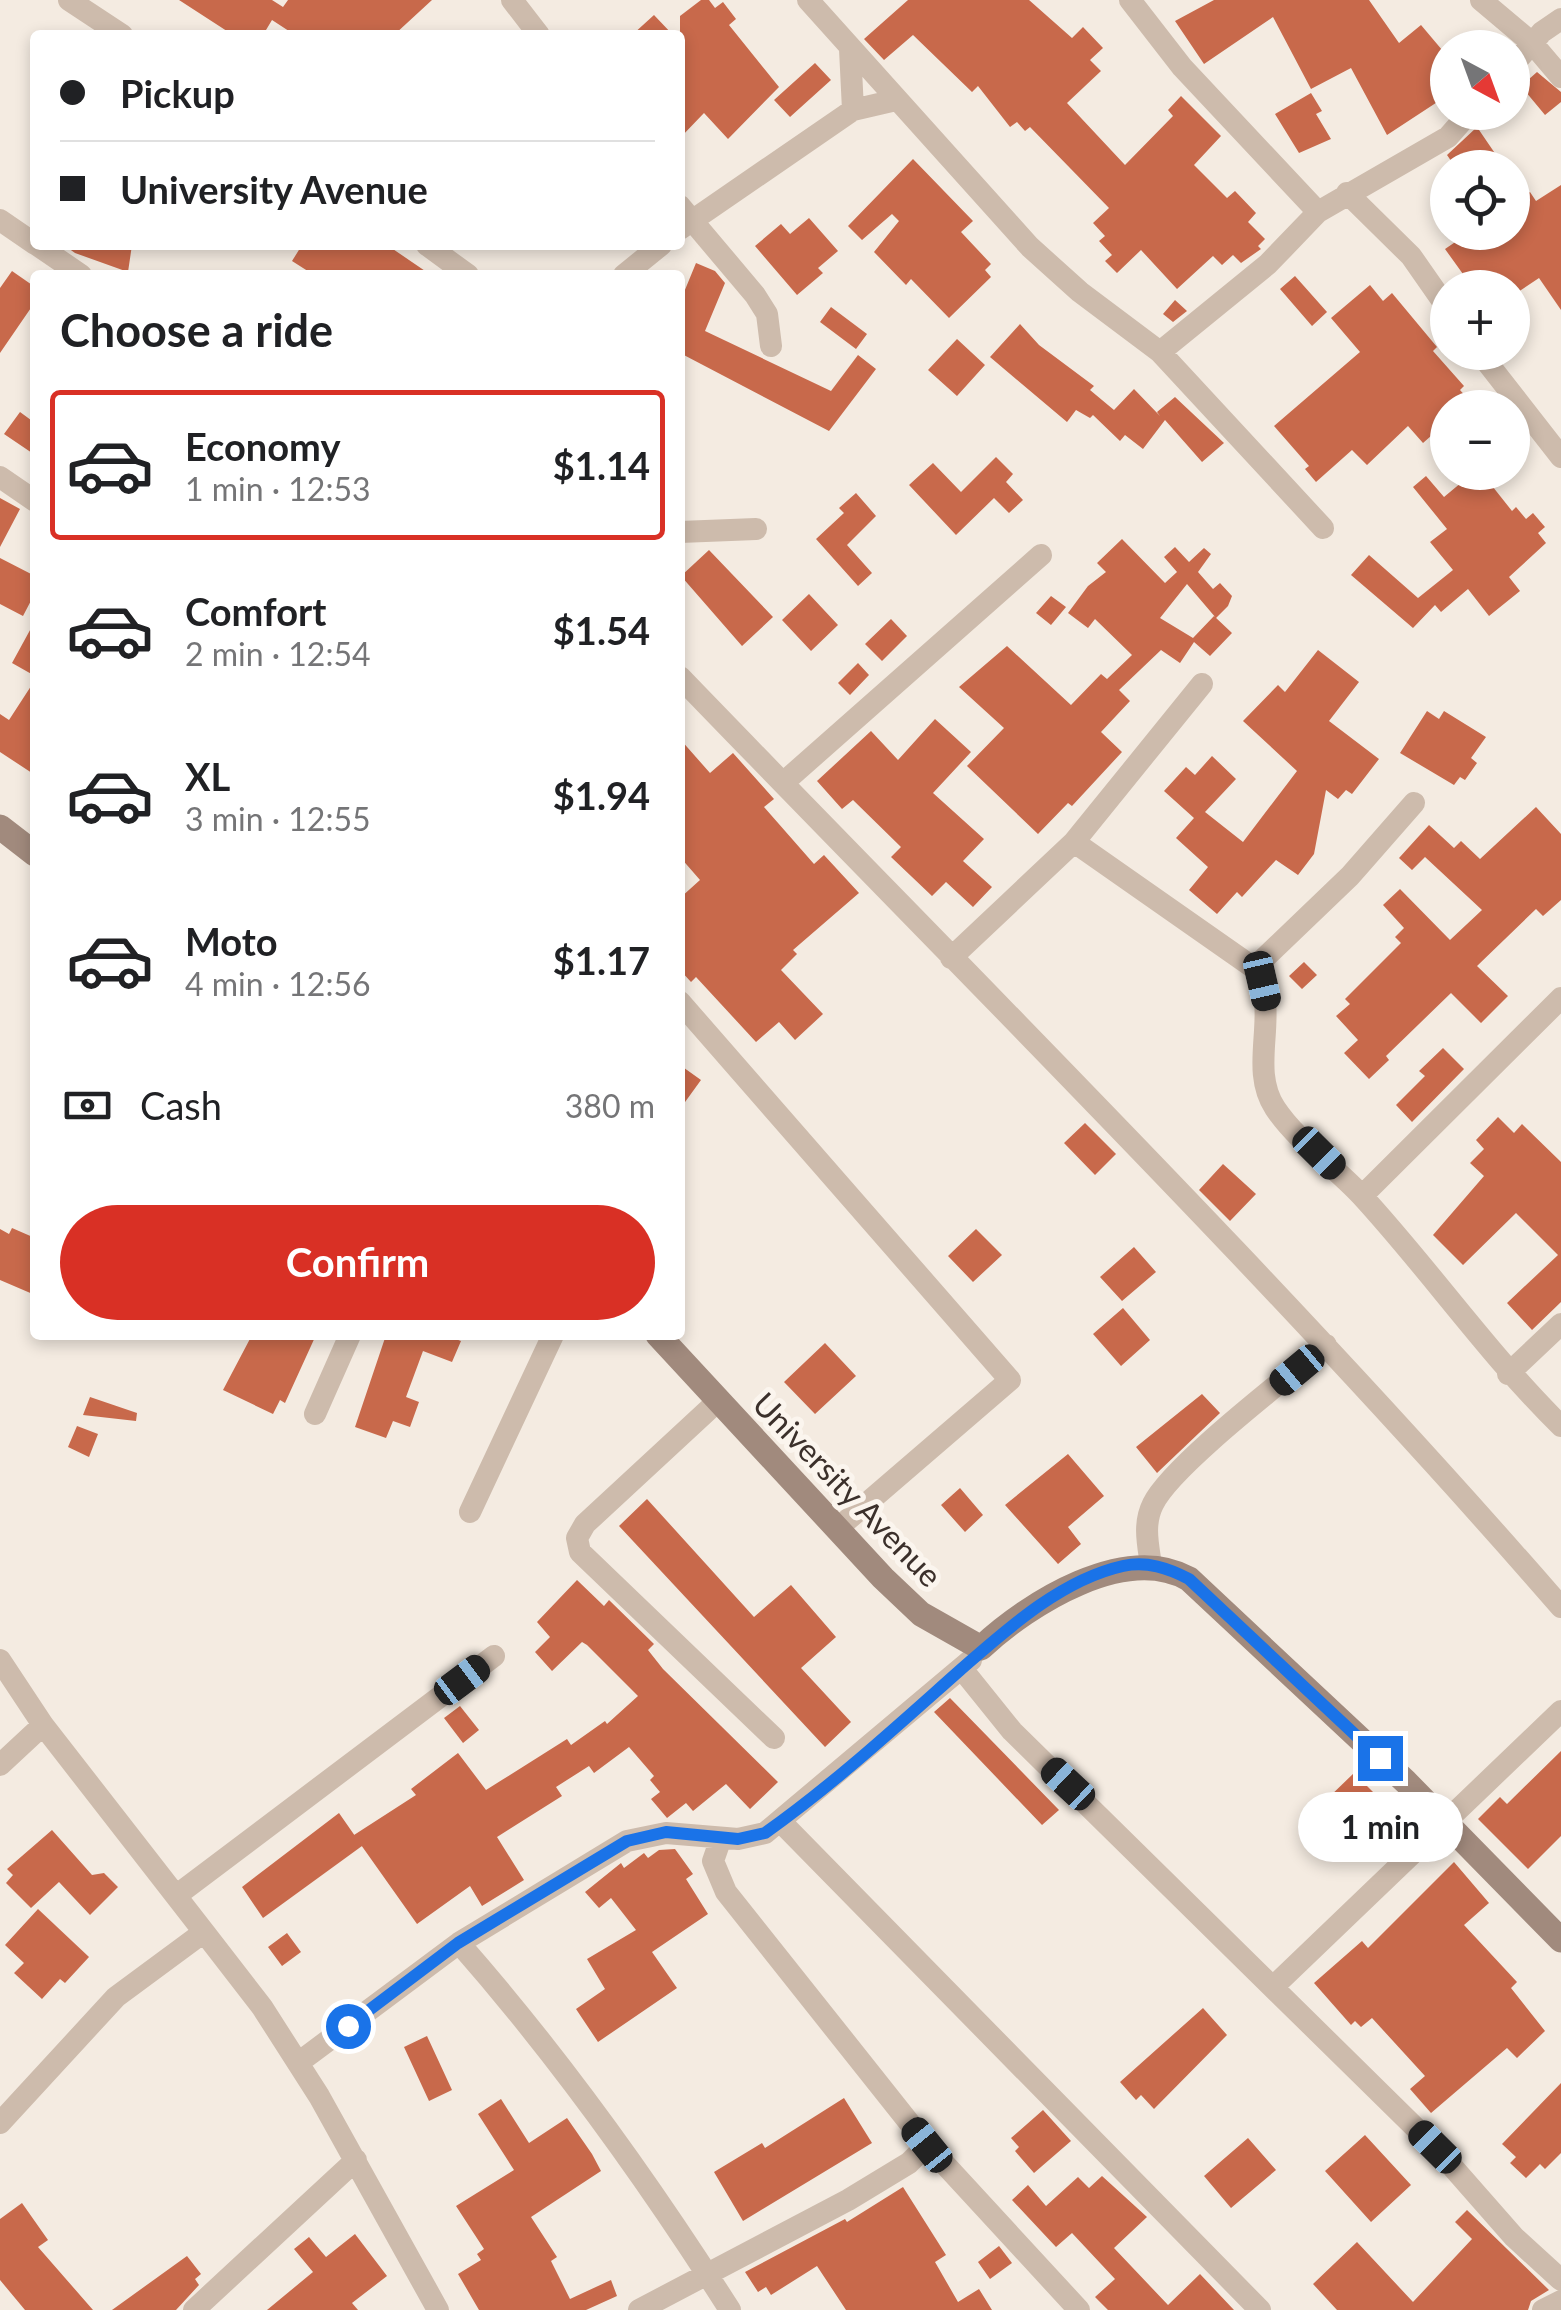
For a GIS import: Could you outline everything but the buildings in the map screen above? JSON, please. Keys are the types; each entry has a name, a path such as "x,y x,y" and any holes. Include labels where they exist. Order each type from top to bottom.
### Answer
{"street":[{"path":"69,0 114,30"},
{"path":"512,0 535,30"},
{"path":"808,0 1030,247 1080,292 1160,352 1323,528"},
{"path":"1130,0 1182,67 1318,212"},
{"path":"1481,0 1532,43 1561,77"},
{"path":"1530,45 1561,19"},
{"path":"850,49 853,110"},
{"path":"685,217 853,110 896,100"},
{"path":"1160,352 1268,264 1318,212 1454,130"},
{"path":"1347,193 1411,256 1430,283"},
{"path":"685,219 768,314 770,346"},
{"path":"0,220 30,240"},
{"path":"45,250 74,270"},
{"path":"434,250 461,270"},
{"path":"630,270 654,250"},
{"path":"1493,370 1561,457"},
{"path":"0,477 30,498"},
{"path":"685,532 756,529"},
{"path":"784,783 1040,554"},
{"path":"685,682 871,869 950,958 1165,1174 1326,1345 1561,1607"},
{"path":"950,958 1074,842 1202,684"},
{"path":"1254,968 1350,876 1414,803"},
{"path":"0,827 30,850"},
{"path":"1074,842 1254,968 1267,1000 1262,1082 1276,1109 1362,1196 1508,1374 1561,1426"},
{"path":"1362,1196 1561,998"},
{"path":"685,1008 1010,1380 838,1528"},
{"path":"1508,1374 1561,1324"},
{"path":"314,1414 348,1340"},
{"path":"470,1512 550,1340"},
{"name":"University Avenue","path":"663,1340 920,1614 981,1648"},
{"path":"1151,1565 1146,1527 1153,1502 1210,1444 1326,1345"},
{"path":"718,1400 585,1524 577,1538 580,1552 774,1738"},
{"path":"298,2063 458,1943 627,1841 666,1832 721,1838 765,1833 962,1669 981,1648 1050,1600 1124,1566 1169,1568 1207,1594 1446,1823 1561,1940"},
{"path":"178,1895 494,1656"},
{"path":"0,1660 44,1724 178,1895 298,2063 438,2310"},
{"path":"962,1669 1012,1730 1435,2147 1514,2237 1561,2280"},
{"path":"1274,1988 1561,1711"},
{"path":"0,1765 44,1724"},
{"path":"781,1822 1260,2310"},
{"path":"721,1838 713,1861 726,1892 927,2145 1079,2310"},
{"path":"0,2123 116,1997 204,1932"},
{"path":"458,1943 539,2034 730,2310"},
{"path":"639,2310 848,2200 909,2162 927,2145"},
{"path":"194,2310 356,2160"},
{"path":"1543,2310 1561,2300"}],"route":[{"path":"348,2026 458,1943 627,1841 666,1832 738,1839 765,1833 962,1669 994,1637 1050,1600 1124,1566 1169,1568 1189,1579 1380,1758"}]}
